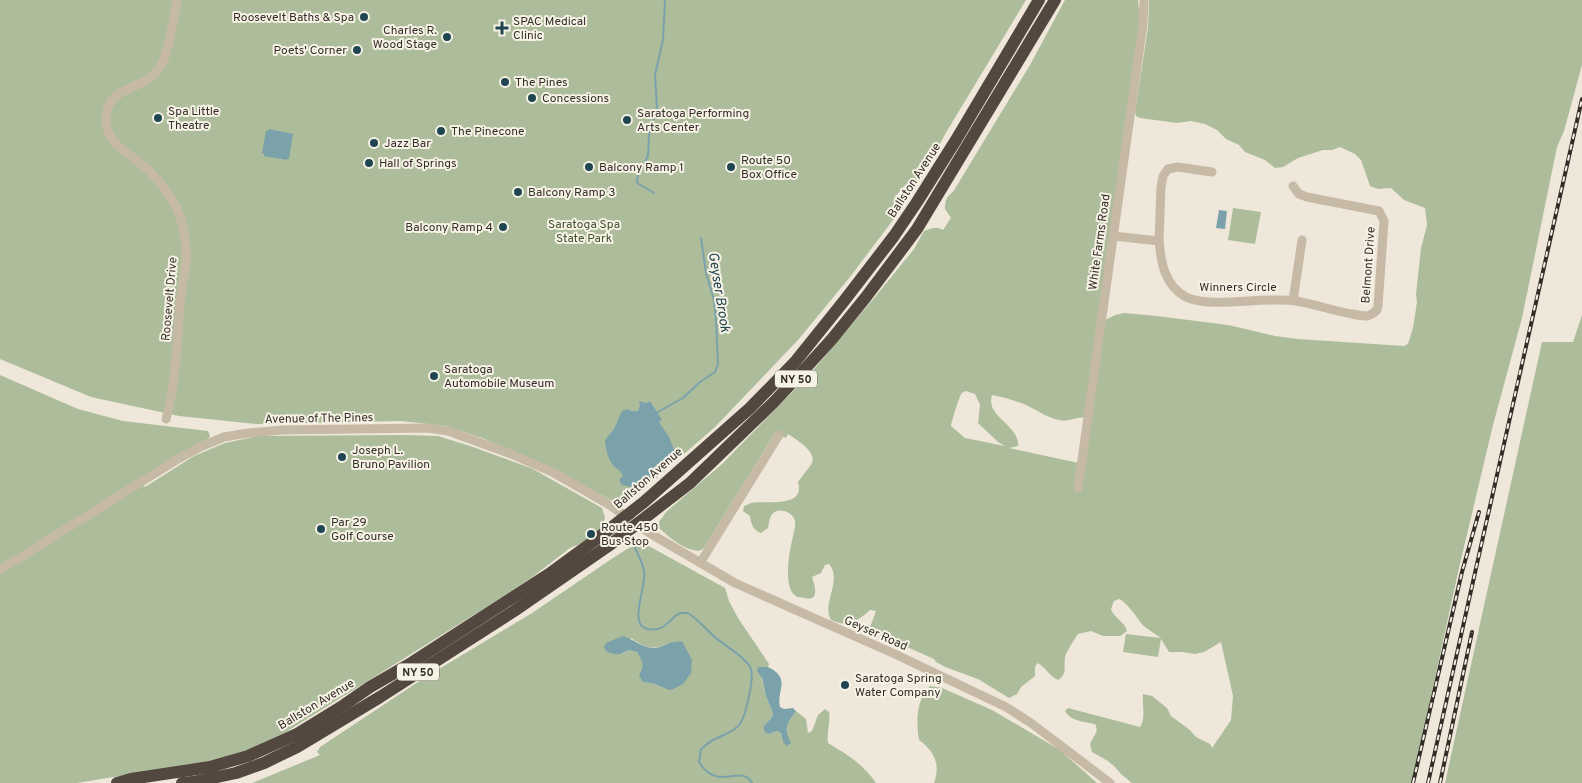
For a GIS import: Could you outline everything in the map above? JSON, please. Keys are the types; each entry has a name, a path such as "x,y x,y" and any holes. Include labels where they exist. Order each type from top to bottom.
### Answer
{"highway":[{"name":"Ballston Avenue","path":"117,783 131,779 193,782 236,773 264,763 297,747 380,697 514,611 610,544 631,520 750,408 795,362 844,301 894,236 917,202 1039,0"},
{"name":"Ballston Avenue","path":"631,520 690,483 774,402 832,339 917,229 1055,0"}],"street":[{"name":"Roosevelt Drive","path":"166,420 176,370 180,301 186,261 183,228 179,213 172,199 148,170 117,145 109,134 106,112 116,95 151,78 159,70 164,58 177,0"},
{"name":"White Farms Road","path":"1078,488 1143,24 1144,0"},
{"name":"Winners Circle","path":"1212,172 1178,167 1168,169 1163,176 1159,241 1163,267 1171,284 1184,296 1206,301 1293,301 1339,312 1371,315"},
{"name":"Belmont Drive","path":"1293,186 1299,194 1307,198 1379,211 1382,215 1384,221 1378,306 1377,310 1371,315"},
{"path":"1113,236 1159,241"},
{"path":"1293,301 1302,240"},
{"name":"Avenue of The Pines","path":"0,570 200,447 224,437 283,430 427,428 448,431 511,454 554,473 608,504 631,520"},
{"path":"700,563 779,435"},
{"name":"Geyser Road","path":"631,520 735,583 1006,707 1031,722 1110,783"}],"green space":[{"name":"Saratoga Spa State Park","path":"0,0 1026,0 918,183 905,185 894,198 898,204 899,212 850,277 798,340 715,427 636,496 626,502 617,503 536,461 482,438 446,426 401,421 257,424 179,416 91,397 0,359"},
{"path":"1065,0 1138,0 1140,20 1103,321 1124,313 1228,325 1275,336 1298,339 1404,346 1408,344 1413,328 1417,302 1416,294 1421,248 1427,225 1425,208 1404,200 1391,188 1378,189 1370,186 1361,160 1355,154 1340,147 1298,158 1283,167 1275,168 1265,160 1245,152 1239,145 1226,139 1217,130 1205,124 1191,121 1177,123 1136,116 1135,112 1148,27 1149,0 1582,0 1582,65 1564,131 1557,147 1522,318 1493,425 1459,568 1412,783 1132,783 1108,761 1092,752 1090,744 1097,730 1095,724 1070,717 1065,711 1068,708 1140,727 1143,716 1143,694 1152,696 1167,708 1171,716 1190,730 1196,737 1210,744 1212,748 1231,720 1233,696 1221,642 1204,652 1195,654 1169,652 1161,639 1158,657 1123,652 1126,634 1161,638 1143,625 1128,606 1119,599 1114,601 1111,609 1127,631 1120,636 1103,636 1091,631 1078,634 1066,654 1064,672 1061,678 1058,680 1037,663 1035,676 1021,687 1017,694 1009,698 978,679 945,667 934,659 869,630 876,611 870,610 857,620 847,623 831,620 828,607 834,578 829,564 825,565 821,573 812,577 815,592 812,598 797,597 789,586 788,570 795,526 794,518 788,512 777,511 770,517 768,528 761,533 754,528 750,516 743,511 744,506 751,503 790,500 799,491 798,482 813,459 804,446 788,434 786,438 775,433 704,548 699,551 683,546 659,528 659,522 666,512 722,464 808,376 914,249 924,231 933,228 943,230 951,218 945,209 946,199 953,192 1030,65","holes":["966,391 975,394 980,405 978,423 1005,446 965,438 951,426 961,395","992,395 1021,403 1063,421 1082,417 1089,419 1088,448 1083,464 1009,448 1018,446 1017,439 1014,432 993,409 991,403"]},
{"path":"1233,208 1261,212 1255,244 1228,240"},
{"path":"1582,315 1582,783 1445,783 1542,342 1573,342"},
{"path":"0,375 78,409 123,421 208,431 209,438 138,480 145,487 194,456 225,443 258,436 438,436 533,469 602,508 605,518 602,528 580,544 570,548 531,578 488,606 286,732 250,749 211,761 77,783 0,783"},
{"path":"636,545 647,545 725,588 738,618 769,664 768,667 759,667 766,696 773,713 772,717 763,727 769,734 777,731 781,733 783,742 790,743 786,730 790,719 796,711 806,719 808,733 812,731 818,715 825,709 829,712 828,743 855,760 876,783 252,783 320,755 317,752 320,747 424,678 532,613 627,549","holes":["631,638 653,648 669,643 666,689 655,684 643,682 644,663 637,652 629,650 622,654"]},
{"path":"930,686 942,688 992,710 1060,750 1097,783 934,783 937,770 935,758 919,740 917,726 920,704"}],"water":[{"path":"269,129 293,134 289,159 264,156 262,153 266,131"},
{"path":"1219,210 1227,211 1225,229 1216,228"},
{"path":"639,401 646,403 650,401 662,420 659,422 669,437 675,452 665,464 637,488 622,485 619,480 623,476 610,461 605,440 614,429 622,411 628,409 638,411"},
{"path":"623,636 646,647 653,648 682,641 692,660 691,673 683,684 671,690 643,682 639,675 642,669 641,658 637,652 629,650 620,654 612,654 606,651 604,647 606,643"},
{"path":"758,667 768,667 775,671 782,685 779,701 780,707 784,709 793,708 796,711 787,726 787,734 791,743 787,746 783,742 781,733 777,731 769,734 765,732 763,727 772,717 773,713 766,696 762,678 757,671"}],"waterway":[{"name":"Geyser Brook","path":"654,193 637,183 638,175 648,156 649,135 657,107 655,75 663,40 665,0"},
{"name":"Geyser Brook","path":"656,413 683,398 700,382 715,372 718,364 714,300 706,273 701,238"},
{"name":"Geyser Brook","path":"635,548 644,571 639,610 641,625 647,629 658,629 680,613 688,613 716,638 741,656 751,669 749,697 740,724 734,730 711,741 701,749 699,762 715,776 742,776 749,779 752,783"}],"railway":[{"path":"1428,783 1582,99"},
{"path":"1413,783 1462,572 1479,512"},
{"path":"1440,783 1472,632"}],"place":[{"name":"Roosevelt Baths & Spa","path":"364,17"},
{"name":"SPAC Medical Clinic","path":"502,28"},
{"name":"Charles R. Wood Stage","path":"447,37"},
{"name":"Poets' Corner","path":"357,50"},
{"name":"The Pines","path":"505,82"},
{"name":"Concessions","path":"532,98"},
{"name":"Spa Little Theatre","path":"158,118"},
{"name":"Saratoga Performing Arts Center","path":"627,120"},
{"name":"The Pinecone","path":"441,131"},
{"name":"Jazz Bar","path":"374,143"},
{"name":"Hall of Springs","path":"369,163"},
{"name":"Balcony Ramp 1","path":"589,167"},
{"name":"Route 50 Box Office","path":"731,167"},
{"name":"Balcony Ramp 3","path":"518,192"},
{"name":"Balcony Ramp 4","path":"503,227"},
{"name":"Saratoga Automobile Museum","path":"434,376"},
{"name":"Joseph L. Bruno Pavilion","path":"342,457"},
{"name":"Par 29 Golf Course","path":"321,529"},
{"name":"Route 450 Bus Stop","path":"591,534"},
{"name":"Saratoga Spring Water Company","path":"845,685"}]}
